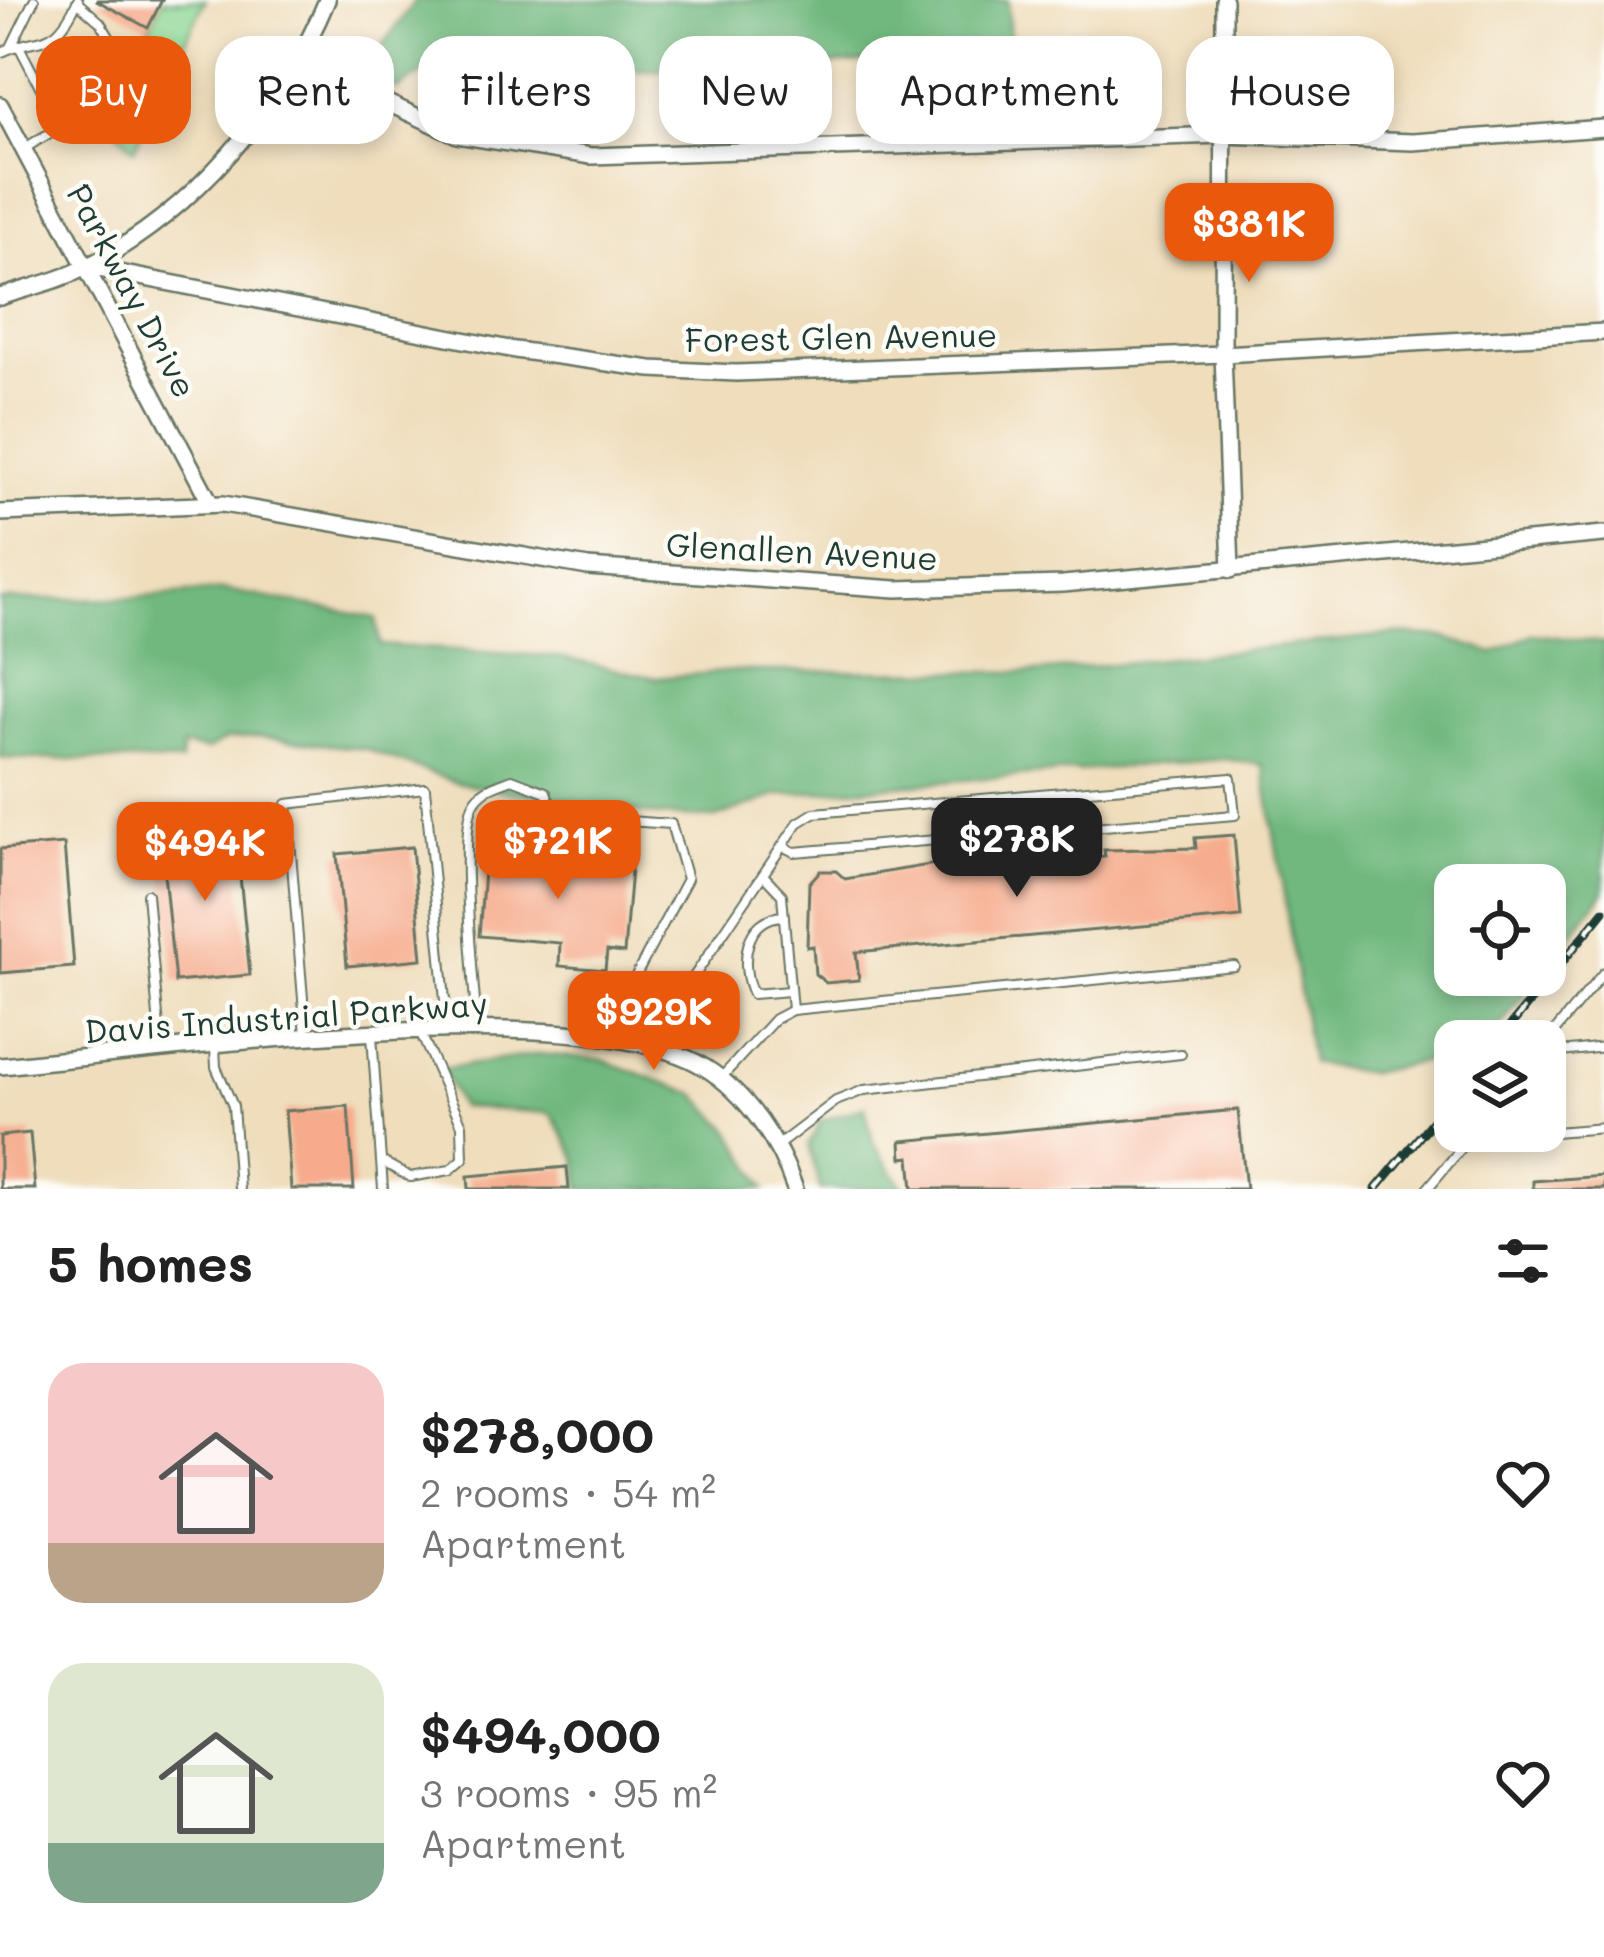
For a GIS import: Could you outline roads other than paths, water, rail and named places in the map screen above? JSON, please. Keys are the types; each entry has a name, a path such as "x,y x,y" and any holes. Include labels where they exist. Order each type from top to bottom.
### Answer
{"street":[{"path":"311,36 328,0"},
{"path":"1224,0 1224,36"},
{"name":"Parkway Drive","path":"0,104 212,504"},
{"path":"394,106 457,134 543,152 591,156 1186,136"},
{"path":"1394,141 1604,128"},
{"path":"0,296 88,267 155,221 236,144"},
{"path":"1223,144 1223,354 1231,570"},
{"name":"Forest Glen Avenue","path":"88,267 515,350 651,369 736,373 1223,354 1604,332"},
{"name":"Glenallen Avenue","path":"0,513 212,504 588,567 794,585 968,587 1231,570 1604,535"},
{"name":"Davis Industrial Parkway","path":"0,1066 372,1035 604,1036 647,1045 706,1067 777,1146 796,1189"}],"lane":[{"path":"16,47 34,0"},
{"path":"0,53 64,28 78,1 109,36"},
{"path":"0,143 53,131 58,121 16,47"},
{"path":"647,1045 798,823 814,813 1231,778 1235,815 794,852 782,847"},
{"path":"478,1032 468,856 471,807 484,790 512,779 546,792 555,816 671,824 687,879 604,1036"},
{"path":"306,1039 287,804 425,788 448,1033"},
{"path":"763,875 782,895 792,1010"},
{"path":"147,894 161,1052"},
{"path":"784,916 772,917 755,928 746,964 753,994 789,991"},
{"path":"719,1080 775,1019 792,1010 1234,966"},
{"path":"1564,1020 1604,972"},
{"path":"383,1162 410,1178 450,1169 463,1159 462,1125 422,1034"},
{"path":"372,1035 383,1189"},
{"path":"215,1047 215,1067 233,1106 239,1189"},
{"path":"1566,1052 1604,1047"},
{"path":"777,1146 836,1101 864,1090 1181,1054"},
{"path":"1566,1131 1604,1128"},
{"path":"1427,1189 1460,1152"}],"railway":[{"path":"1515,1020 1604,911"},
{"path":"1376,1189 1434,1119"}]}
